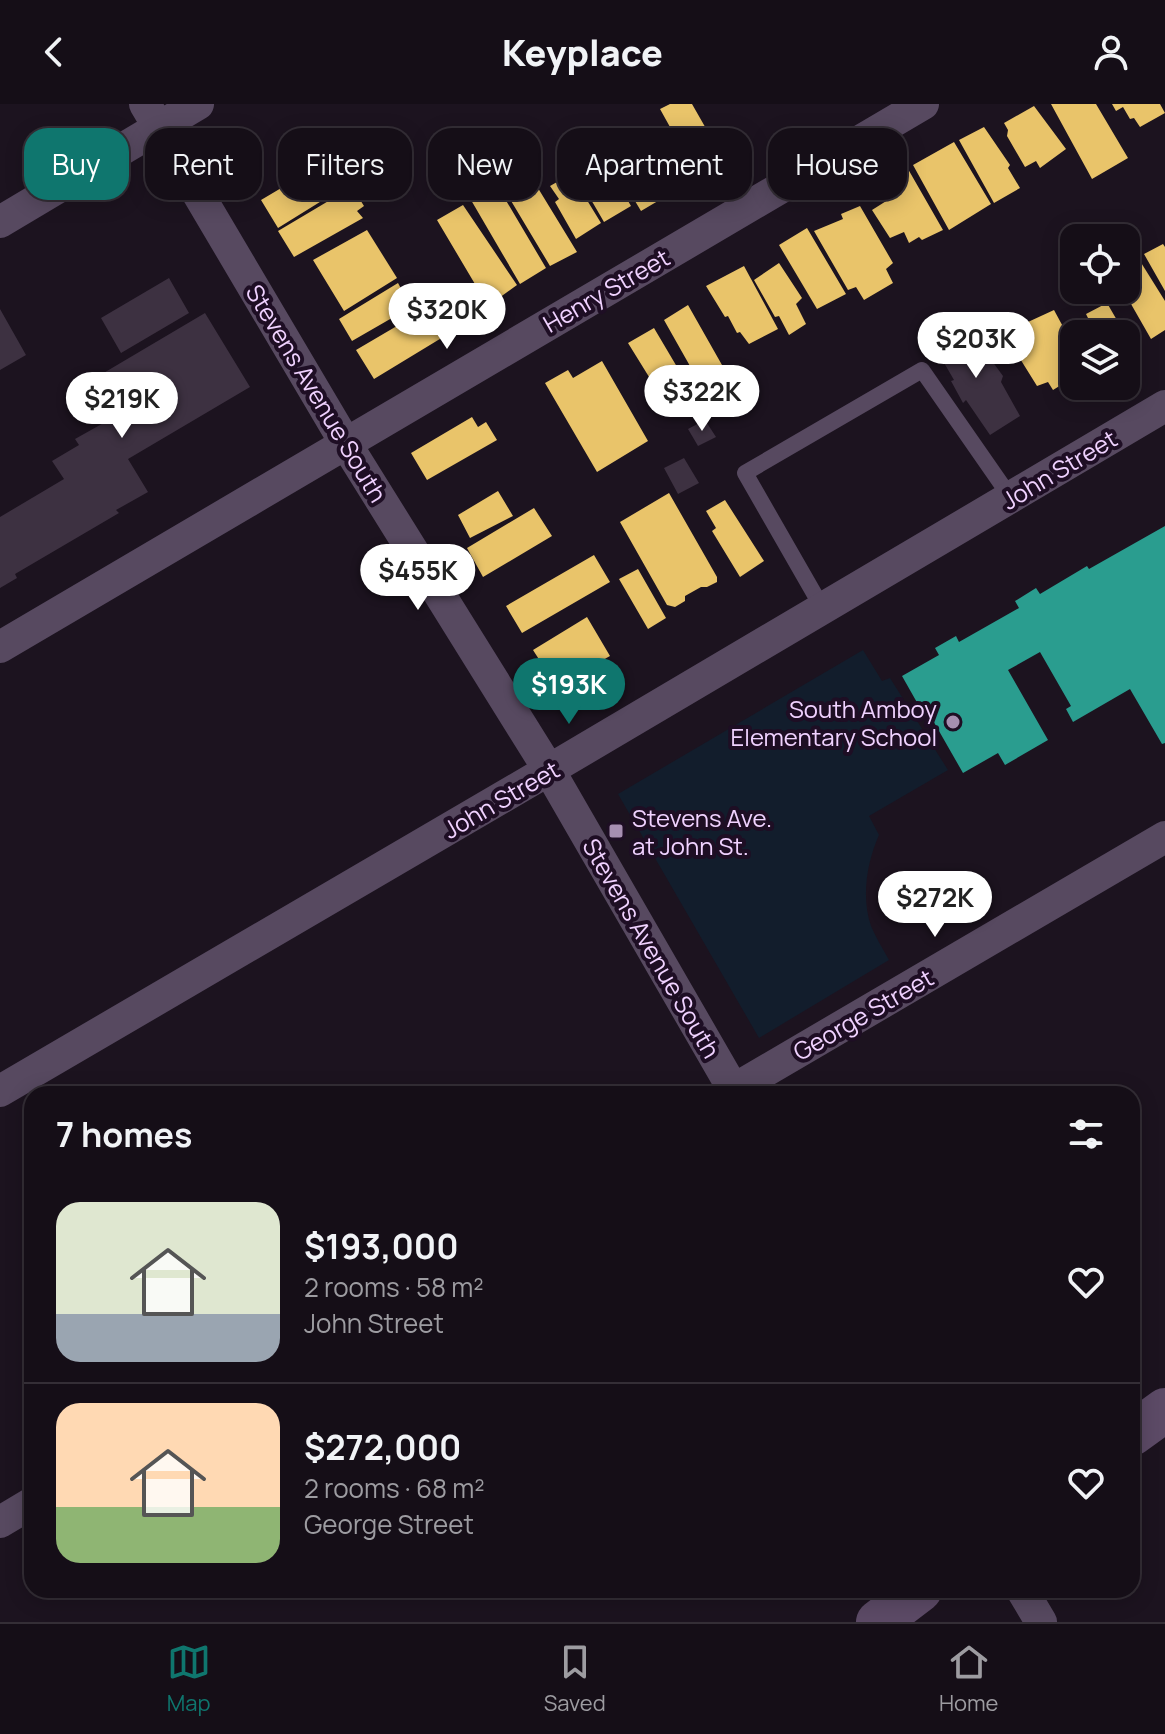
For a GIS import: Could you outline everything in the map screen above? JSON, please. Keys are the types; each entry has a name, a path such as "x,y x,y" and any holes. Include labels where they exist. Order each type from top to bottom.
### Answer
{"street":[{"path":"0,222 152,116 198,104"},
{"name":"Henry Street","path":"0,647 923,104"},
{"name":"Stevens Avenue South","path":"152,116 346,444 549,770 728,1086"},
{"name":"John Street","path":"0,1091 1165,406"},
{"name":"George Street","path":"744,1086 1165,837"},
{"path":"1140,1428 1165,1410"},
{"path":"0,1522 24,1508"},
{"path":"878,1622 910,1598"},
{"path":"1027,1598 1041,1622"}],"lane":[{"path":"823,609 745,473 922,370 1011,498"}],"shaded area":[{"path":"863,650 882,681 890,678 948,770 869,816 879,835 871,857 866,903 871,926 889,960 759,1038 618,794"}],"building: Homes":[{"path":"670,104 692,104 706,128 667,128 670,127 660,109"},
{"path":"1051,104 1096,104 1128,158 1092,179"},
{"path":"1112,104 1160,104 1165,113 1140,127 1134,118 1130,119 1123,107 1116,111"},
{"path":"1034,106 1066,149 1040,168 1036,161 1025,167 1007,136 1004,123"},
{"path":"984,127 1010,165 1008,168 1020,188 994,203 959,140"},
{"path":"954,142 991,204 949,230 913,165"},
{"path":"907,170 943,230 909,243 904,232 890,238 872,210 888,200 907,200"},
{"path":"557,182 557,196 550,186"},
{"path":"278,190 278,200 323,200 278,228 262,199"},
{"path":"541,193 577,252 550,266 511,200 541,200"},
{"path":"330,200 360,200 364,206 357,211 363,218 294,257 278,231"},
{"path":"471,200 506,200 546,268 520,284"},
{"path":"587,200 601,223 576,239 555,202"},
{"path":"591,200 628,200 631,206 604,222"},
{"path":"634,200 660,200 641,211"},
{"path":"463,205 517,285 488,306 437,220"},
{"path":"860,206 893,263 886,269 893,283 864,300 856,287 848,290 814,231 843,219 841,214"},
{"path":"807,228 846,294 817,309 779,245"},
{"path":"367,230 397,278 344,311 313,260"},
{"path":"1163,244 1165,247 1165,291 1144,254"},
{"path":"1140,261 1165,301 1165,330 1151,339 1131,304 1140,304"},
{"path":"779,263 802,298 796,304 806,324 789,335 754,280"},
{"path":"744,266 778,329 749,344 740,332 737,333 728,316 725,317 706,286"},
{"path":"398,283 411,307 352,341 339,319"},
{"path":"436,303 453,331 374,379 356,350"},
{"path":"1108,304 1117,320 1089,320 1086,314"},
{"path":"688,305 722,365 699,382 664,320"},
{"path":"1054,310 1060,321 1060,386 1053,390 1048,382 1037,386 1004,333"},
{"path":"654,328 696,399 672,414 628,343"},
{"path":"602,361 648,441 597,472 545,383 568,370 573,378"},
{"path":"472,417 478,427 486,422 497,440 427,480 411,453"},
{"path":"498,491 513,516 470,538 458,515"},
{"path":"669,493 717,577 717,582 685,596 685,601 675,607 667,605 620,522"},
{"path":"725,500 764,561 740,577 712,531 716,528 706,511"},
{"path":"534,508 552,536 483,577 467,548"},
{"path":"594,555 610,582 522,633 506,606"},
{"path":"638,569 666,618 648,629 619,579"},
{"path":"587,617 610,656 556,686 533,650"}],"building: Schools":[{"path":"1165,526 1165,743 1162,744 1130,689 1073,722 1066,709 1071,706 1040,652 1008,670 1048,740 1005,765 998,753 963,773 923,703 919,706 902,676 939,655 935,648 956,636 959,642 1019,608 1015,601 1036,588 1040,594"}],"building: Other":[{"path":"169,278 189,313 121,353 101,318"},
{"path":"0,309 26,355 0,370"},
{"path":"205,313 250,387 128,459 148,492 116,510 119,513 15,574 17,578 0,588 0,517 64,479 52,461 79,445 75,439 107,421 85,384"},
{"path":"962,325 987,362 992,361 1003,376 1001,382 1020,416 990,435 966,400 963,403 932,342"},
{"path":"705,420 716,437 698,446 688,429"},
{"path":"684,458 699,483 678,494 664,468"}],"place":[{"name":"South Amboy Elementary School","path":"953,722"},
{"name":"Stevens Ave. at John St.","path":"616,831"}]}
